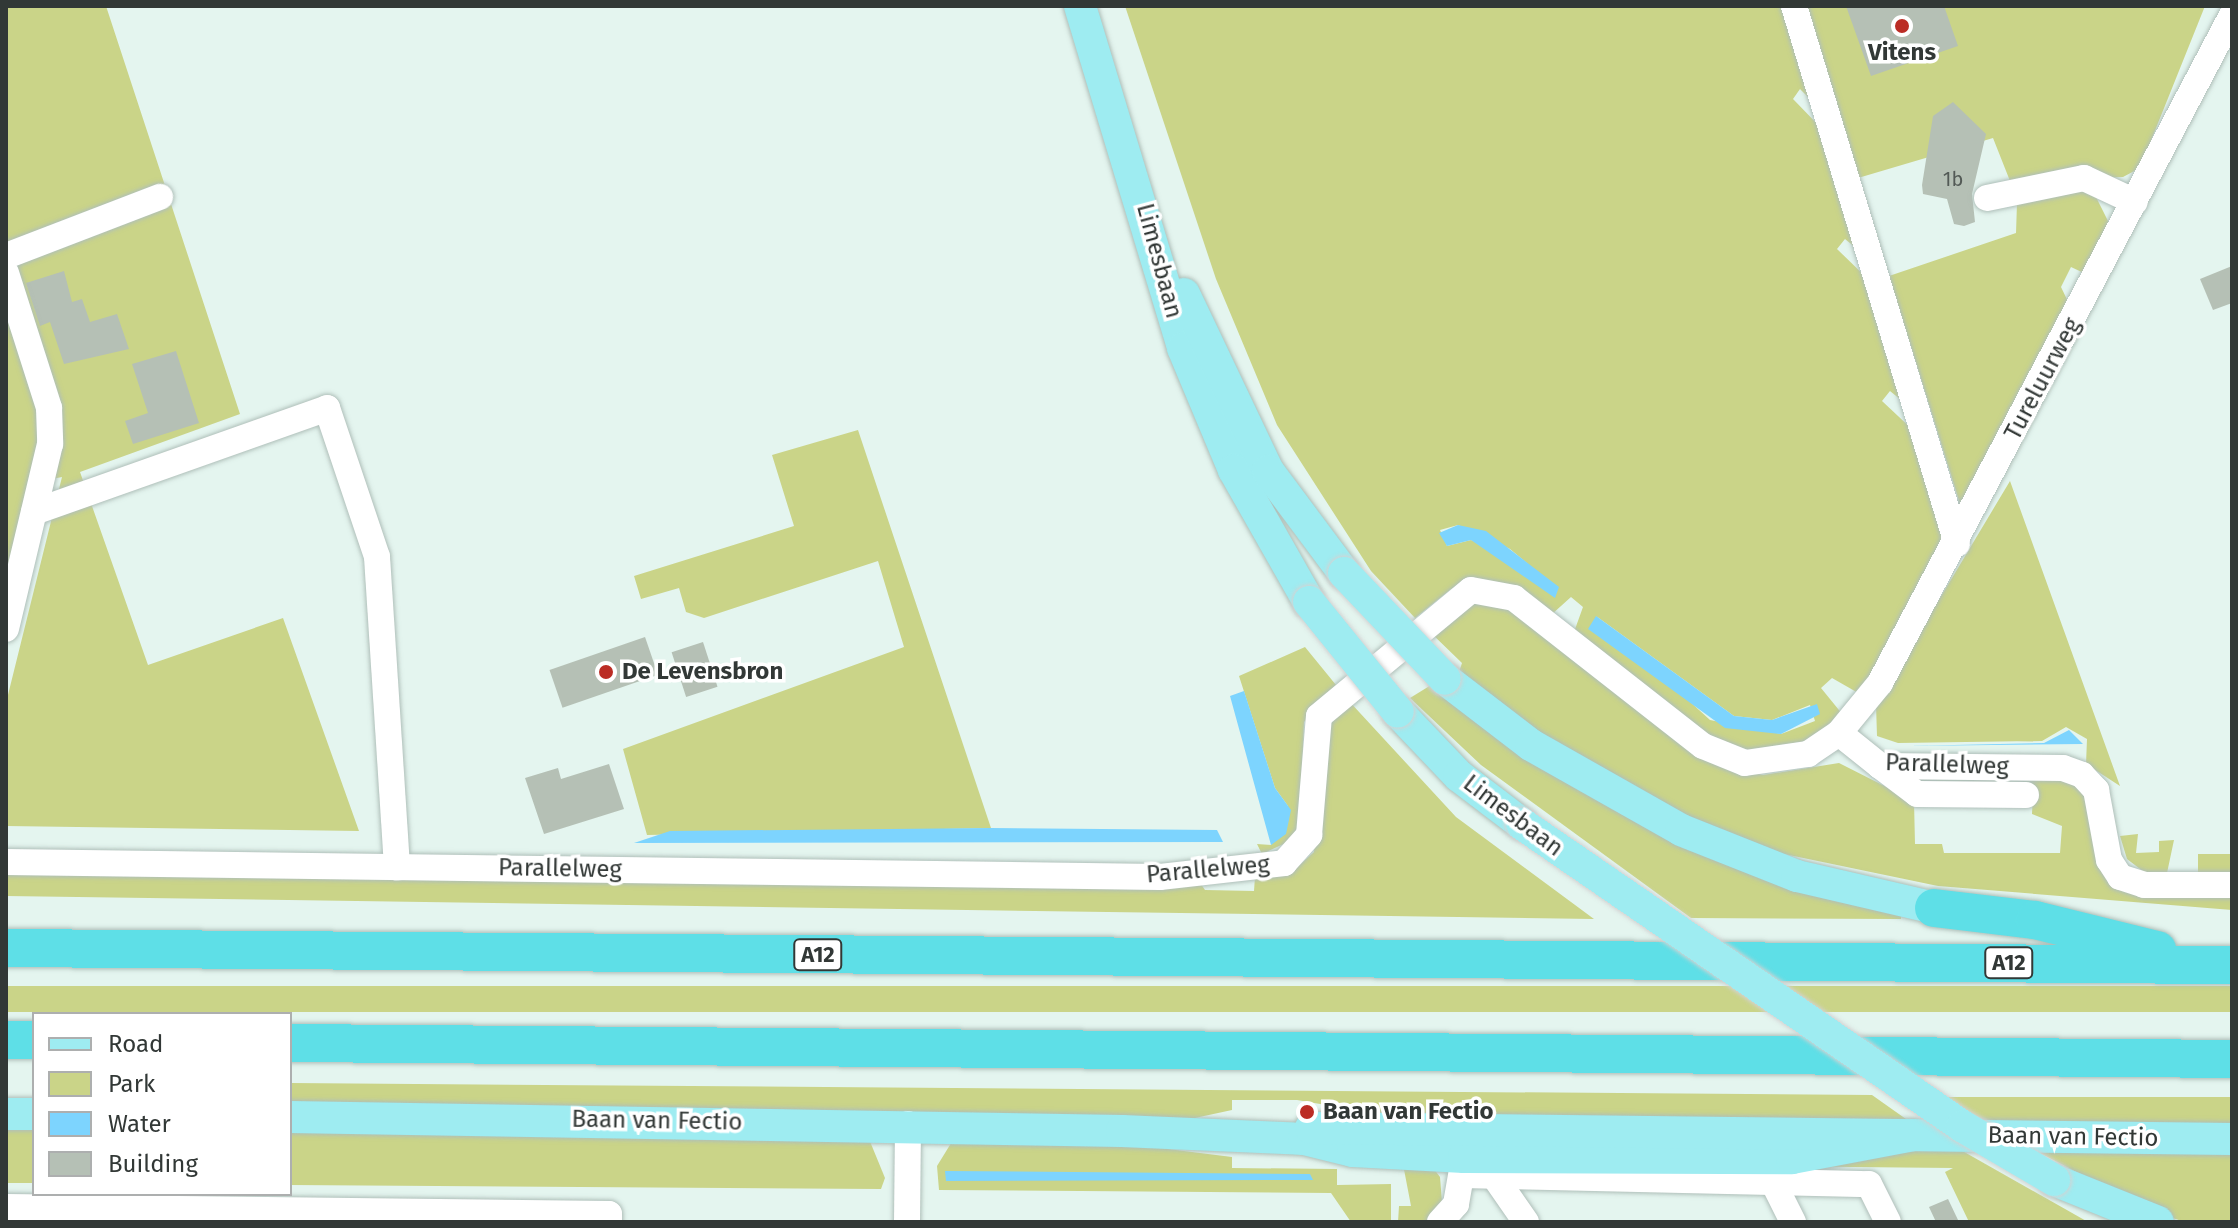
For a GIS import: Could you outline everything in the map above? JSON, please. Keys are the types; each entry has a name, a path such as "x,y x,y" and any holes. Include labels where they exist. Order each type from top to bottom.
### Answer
{"highway":[{"name":"A12","path":"1934,908 2035,920 2225,965"},
{"name":"A12","path":"6,948 2225,965"},
{"path":"6,1040 32,1040"},
{"path":"292,1043 2232,1059"}],"main road":[{"name":"Limesbaan","path":"1080,6 1135,172 1183,348 1247,494 1309,602 1398,712 1459,776 1522,824 1962,1126 2054,1180 2158,1222"},
{"name":"Limesbaan","path":"1135,172 1268,471 1344,573 1445,679 1531,745 1681,830 1797,876 1934,908"},
{"path":"6,1114 32,1114"},
{"name":"Baan van Fectio","path":"292,1117 908,1124 1168,1133 1463,1166 1792,1158 1914,1135"},
{"name":"Baan van Fectio","path":"1168,1133 1245,1127 2232,1139"}],"street":[{"path":"1794,6 1957,544"},
{"name":"Tureluurweg","path":"1839,733 1880,683 1957,544 2232,15"},
{"path":"1987,198 2084,178 2135,202"},
{"path":"6,256 160,197"},
{"path":"6,273 49,408 50,444 6,629"},
{"path":"34,512 327,408 377,557 397,867"},
{"name":"Parallelweg","path":"6,862 1160,877 1284,863 1309,835 1319,716 1471,590 1514,598 1703,746 1745,763 1808,754 1839,733 1880,766 2063,768 2096,790 2109,860 2120,877 2144,885 2232,885"},
{"path":"1880,766 1917,794 2026,795"},
{"path":"907,1222 908,1124"},
{"path":"1440,1222 1456,1204 1463,1166 1486,1130"},
{"path":"1463,1166 1494,1176 1869,1184 1888,1222"},
{"path":"1494,1176 1526,1222"},
{"path":"1772,1180 1793,1222"},
{"path":"6,1207 609,1214 609,1222"}],"green space":[{"path":"6,6 106,6 240,414 80,472 148,665 283,618 359,831 6,826 6,703 62,477 42,481 6,627"},
{"path":"1125,6 1786,6 1815,104 1800,89 1793,99 1825,132 1861,252 1845,239 1837,249 1869,280 1906,404 1890,391 1882,401 1914,431 1944,539 1860,694 1832,678 1821,688 1843,715 1815,740 1749,750 1720,743 1574,632 1583,607 1571,597 1551,615 1518,590 1482,580 1451,589 1415,618 1371,571 1277,425 1216,279","holes":["1458,525 1510,549 1528,564 1471,540 1447,546 1440,530","1596,616 1734,716 1772,720 1810,705 1815,721 1781,734 1710,720"]},
{"path":"1805,6 2205,6 2140,168 2123,177 2010,181 1993,138 1858,178"},
{"path":"2073,186 2095,195 2109,223 2088,275 2071,267 2061,287 2072,310 1960,504 1889,276 2016,233 2017,203"},
{"path":"858,430 991,828 647,835 623,749 904,647 878,561 704,618 686,612 679,588 641,599 634,576 794,526 772,455"},
{"path":"2010,481 2120,786 2086,764 2087,739 2066,727 2042,741 1898,743 1877,736 1876,705"},
{"path":"1469,603 1505,606 1718,766 1763,775 1839,763 1914,801 1915,844 1942,844 1944,853 2060,853 2062,826 2032,814 2033,790 1920,787 1903,778 2068,780 2084,794 2099,862 2232,893 2232,910 1938,886 1746,846 1591,774 1458,675 1462,663 1430,632"},
{"path":"1305,647 1336,685 1304,722 1300,822 1290,841 1262,854 1257,844 1271,845 1288,806 1275,788 1239,676"},
{"path":"1436,682 1494,731 1901,910 1901,919 1691,918 1481,765 1410,698"},
{"path":"1348,700 1456,817 1594,919 6,896 6,872 1198,880 1205,890 1254,891 1255,877 1292,872 1314,852 1325,730"},
{"path":"2138,834 2136,853 2159,852 2159,841 2174,840 2167,873 2144,872 2127,859 2120,836"},
{"path":"2198,854 2232,854 2232,876 2198,876"},
{"path":"6,986 2232,986 2232,1012 6,1012"},
{"path":"292,1083 1872,1095 1913,1124 1378,1114 1297,1100 1232,1100 1232,1110 1181,1121 292,1105"},
{"path":"1940,1097 2231,1097 2231,1143 1940,1143"},
{"path":"6,1128 32,1128 32,1183 6,1183"},
{"path":"292,1132 869,1139 885,1178 881,1189 292,1185"},
{"path":"953,1140 1152,1147 1232,1157 1232,1168 1337,1169 1337,1185 1391,1184 1391,1222 1351,1222 1331,1193 939,1190 937,1166"},
{"path":"1959,1149 2088,1222 1969,1222 1945,1172 1953,1168 1760,1166 1842,1151"},
{"path":"2034,1150 2232,1150 2232,1222 2185,1222 2154,1212"},
{"path":"1402,1159 1433,1168 1440,1177 1442,1202 1428,1222 1398,1222 1399,1206 1411,1206"}],"water":[{"path":"1458,525 1486,531 1559,587 1555,598 1471,540 1447,546 1439,533"},
{"path":"1596,616 1734,716 1772,720 1817,704 1820,714 1781,734 1725,728 1588,629"},
{"path":"1244,691 1275,788 1291,810 1286,834 1271,845 1230,696"},
{"path":"2069,730 2083,744 1908,746 2044,743"},
{"path":"991,828 1217,830 1223,842 634,843 670,831"},
{"path":"945,1171 1310,1174 1313,1180 946,1181"}],"building":[{"name":"Vitens","path":"1846,6 1944,6 1958,46 1871,76"},
{"path":"1953,102 1986,134 1972,194 1975,222 1964,226 1954,224 1947,199 1923,194 1922,185 1933,116"},
{"path":"2232,266 2232,303 2213,310 2200,279"},
{"path":"64,271 72,302 82,299 90,322 117,314 129,349 64,364 50,322 40,326 26,283"},
{"path":"176,351 199,423 133,444 125,421 148,413 132,364"},
{"name":"De Levensbron","path":"645,637 658,675 563,708 550,670"},
{"path":"703,642 718,687 686,697 672,652"},
{"path":"609,764 624,809 544,834 525,778 558,768 561,779"},
{"path":"1948,1199 1959,1222 1936,1222 1929,1207"}],"place":[{"name":"Vitens","path":"1902,26"},
{"name":"De Levensbron","path":"606,672"},
{"name":"Baan van Fectio","path":"1307,1112"}]}
